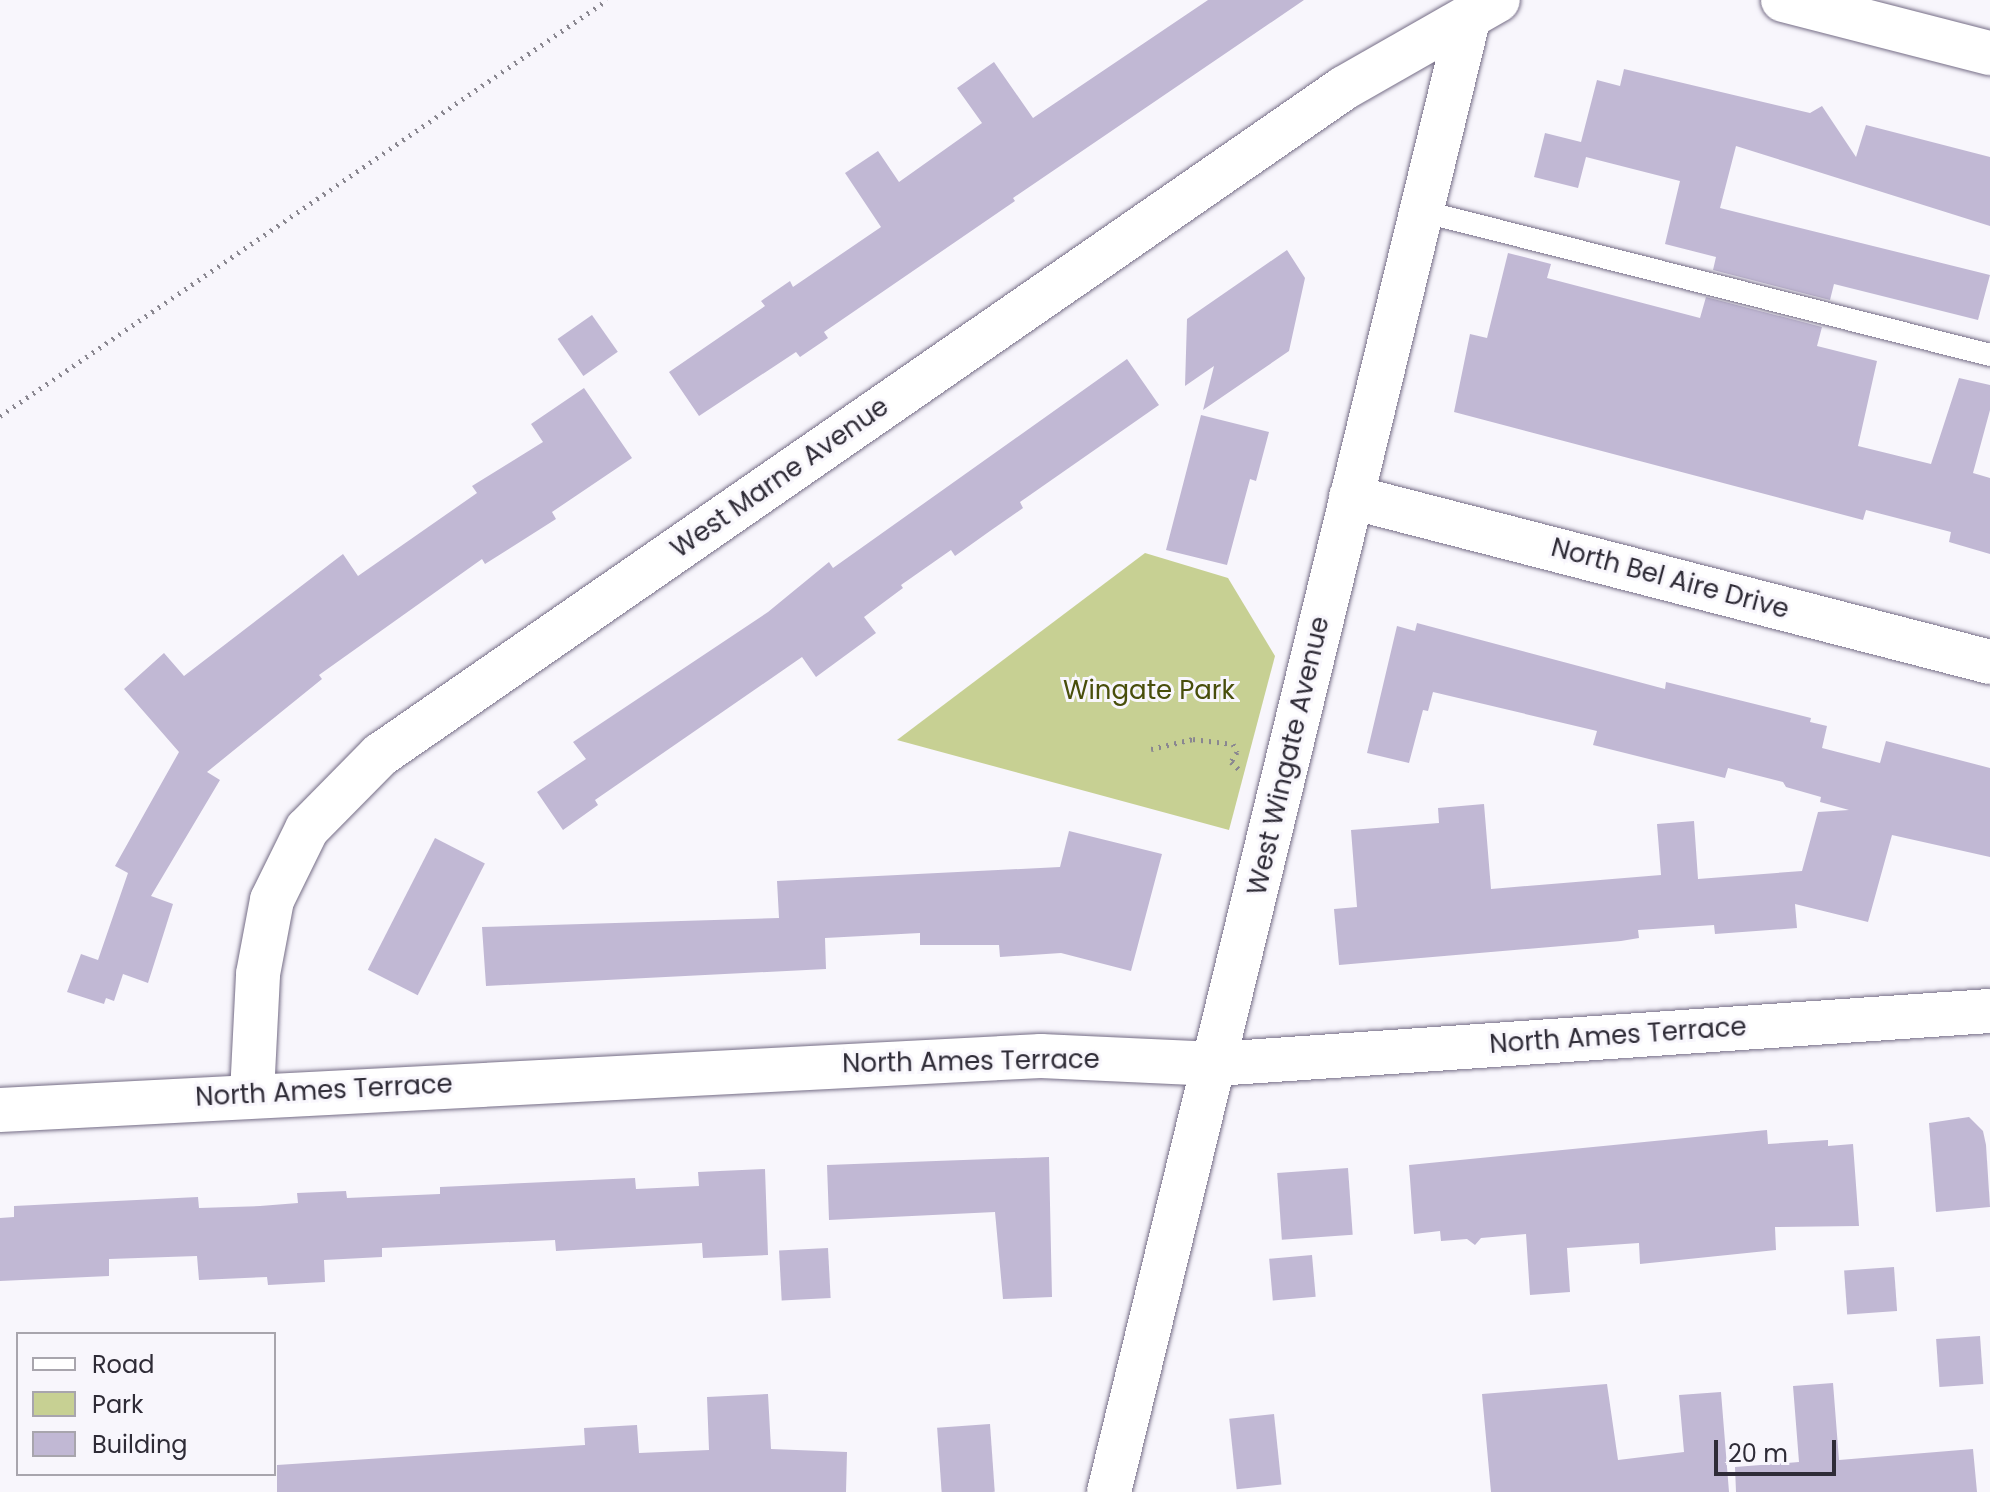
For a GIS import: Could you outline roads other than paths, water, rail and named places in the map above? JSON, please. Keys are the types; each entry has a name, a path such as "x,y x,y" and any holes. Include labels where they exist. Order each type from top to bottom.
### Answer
{"street":[{"path":"1783,0 1990,53"},
{"name":"West Wingate Avenue","path":"1109,1492 1216,1064 1351,497 1425,212 1483,10"},
{"name":"West Marne Avenue","path":"252,1094 258,974 272,900 307,829 380,755 1344,88 1483,10"},
{"name":"North Bel Aire Drive","path":"1351,497 1990,662"},
{"name":"North Ames Terrace","path":"0,1110 252,1094 1041,1056 1216,1064 1990,1011"}],"lane":[{"path":"1425,212 1990,355"}],"park label":[{"name":"Wingate Park","path":"1149,691"}]}
